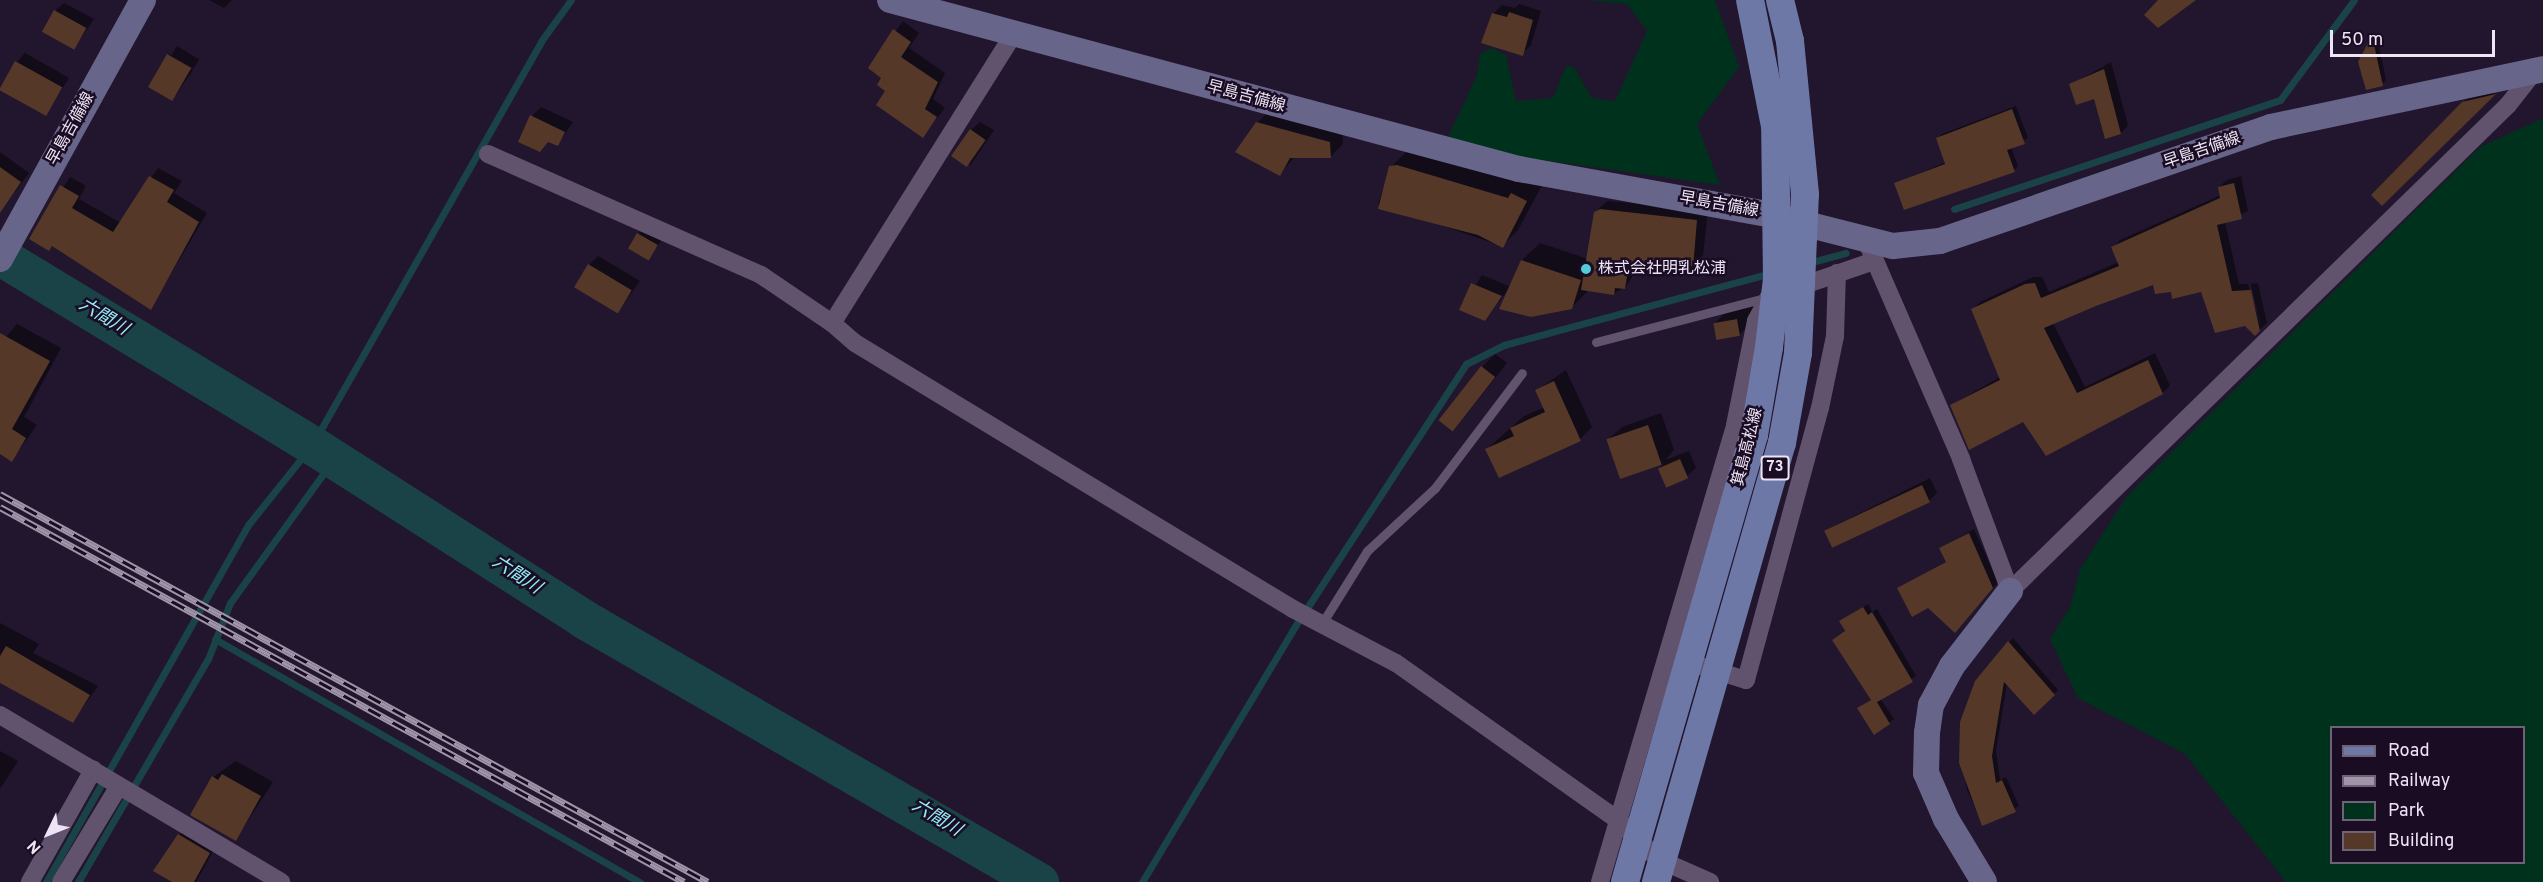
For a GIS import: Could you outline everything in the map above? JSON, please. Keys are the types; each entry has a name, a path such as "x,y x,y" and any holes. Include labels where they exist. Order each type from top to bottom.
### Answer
{"main road":[{"name":"早島吉備線","path":"0,259 143,0"},
{"name":"早島吉備線","path":"890,0 1013,35 1519,169 1767,214 1870,250 1940,241 2271,127 2539,70"},
{"name":"箕島高松線","path":"1625,882 1754,435 1769,347 1777,279 1774,126 1762,48 1750,0"},
{"name":"箕島高松線","path":"1656,882 1782,443 1798,353 1805,194 1790,41 1780,0"},
{"path":"1984,882 1946,819 1926,773 1927,733 1930,705 1952,666 2010,591"}],"street":[{"path":"832,323 1013,35"},
{"path":"1600,882 1735,425 1756,321 1769,297 1837,273 1870,250 1961,459 2010,591 2508,105 2539,70"},
{"path":"488,154 760,274 832,323 855,343 1307,617 1396,663 1618,820 1658,859 1710,882"},
{"path":"1666,655 1746,680 1820,408 1835,336 1837,273"},
{"path":"0,715 281,882"},
{"path":"30,882 114,783"},
{"path":"60,882 114,783"}],"lane":[{"path":"1596,342 1769,297"},
{"path":"1307,617 1367,551 1435,488 1522,373"}],"green space":[{"path":"1587,0 1715,0 1739,67 1697,124 1720,185 1513,156 1448,137 1477,75 1480,54 1491,48 1506,55 1516,101 1553,98 1566,66 1574,67 1592,98 1615,101 1647,31 1627,4"},
{"path":"2543,118 2543,882 2286,882 2185,754 2078,698 2050,639 2070,607 2080,569 2127,496 2480,147"}],"building":[{"path":"2158,0 2196,0 2158,28 2144,15"},
{"path":"54,10 86,28 74,50 42,32"},
{"path":"1509,12 1533,20 1523,56 1481,43 1492,13 1507,17"},
{"path":"893,29 911,42 901,57 938,82 925,109 937,117 923,138 876,105 885,91 877,85 881,78 868,68"},
{"path":"2372,35 2383,86 2366,90 2358,62"},
{"path":"167,54 191,68 172,101 148,87"},
{"path":"15,61 62,87 46,116 0,90"},
{"path":"2104,69 2121,134 2105,139 2094,99 2076,105 2069,84"},
{"path":"2496,94 2382,206 2371,195 2462,102"},
{"path":"2012,109 2025,144 2007,150 2015,172 1904,210 1894,183 1945,164 1936,138"},
{"path":"530,115 565,132 558,146 548,142 540,152 518,142"},
{"path":"1256,122 1330,142 1331,158 1290,158 1280,176 1235,152"},
{"path":"970,129 986,140 967,167 951,156"},
{"path":"1397,165 1508,198 1511,193 1527,201 1503,248 1478,235 1378,209 1389,166"},
{"path":"0,167 21,182 0,213"},
{"path":"149,176 174,190 167,202 199,222 151,310 52,246 49,251 29,239 60,185 79,196 72,208 113,232"},
{"path":"2234,183 2242,219 2217,225 2232,291 2251,290 2260,331 2255,336 2245,326 2215,333 2201,292 2172,299 2171,292 2155,294 2153,285 2096,306 2044,328 2077,393 2148,360 2163,394 2046,456 2023,422 1969,450 1950,405 2000,380 1971,309 2025,284 2035,283 2041,298 2119,266 2111,247 2220,198 2218,187"},
{"path":"1600,209 1697,220 1693,268 1667,265 1666,274 1628,270 1625,289 1615,288 1614,295 1581,290 1594,212"},
{"path":"637,233 658,245 649,261 628,249"},
{"path":"1521,260 1581,280 1572,309 1531,317 1499,309"},
{"path":"588,264 632,290 618,313 574,287"},
{"path":"1471,283 1502,296 1485,321 1459,310"},
{"path":"1737,319 1740,336 1716,340 1713,323"},
{"path":"0,333 50,361 12,429 26,438 12,462 0,454"},
{"path":"1481,366 1495,377 1453,431 1439,420"},
{"path":"1554,381 1581,441 1499,478 1485,449 1514,436 1510,428 1545,412 1535,390"},
{"path":"1648,425 1662,465 1620,479 1606,439"},
{"path":"1680,459 1688,478 1666,488 1658,468"},
{"path":"1922,485 1930,502 1832,548 1824,531"},
{"path":"1969,533 1993,588 1955,633 1928,608 1912,617 1897,588 1946,562 1939,548"},
{"path":"1863,607 1868,615 1872,612 1913,682 1877,702 1890,724 1874,735 1857,708 1871,700 1832,640 1845,631 1839,621"},
{"path":"2008,641 2055,695 2034,715 2004,682 1992,756 1996,783 2002,780 2016,812 1982,826 1959,763 1960,722 1975,681"},
{"path":"6,646 90,695 73,723 0,683 0,656"},
{"path":"222,774 261,796 236,841 190,815 212,776 218,780"},
{"path":"178,834 210,853 194,882 172,882 153,871"}],"waterway":[{"name":"六間川","path":"46,882 248,525 312,445 542,40 571,0"},
{"path":"1954,209 2280,100 2354,0"},
{"path":"1808,263 1846,253"},
{"name":"六間川","path":"0,256 312,445 582,618 1039,882"},
{"path":"1142,882 1292,631 1466,364 1504,345 1771,273"},
{"path":"78,882 208,659 230,603 334,459"},
{"path":"215,639 640,882"}],"railway":[{"path":"0,494 708,882"},
{"path":"0,507 684,882"}],"place":[{"name":"株式会社明乳松浦","path":"1586,269"}]}
